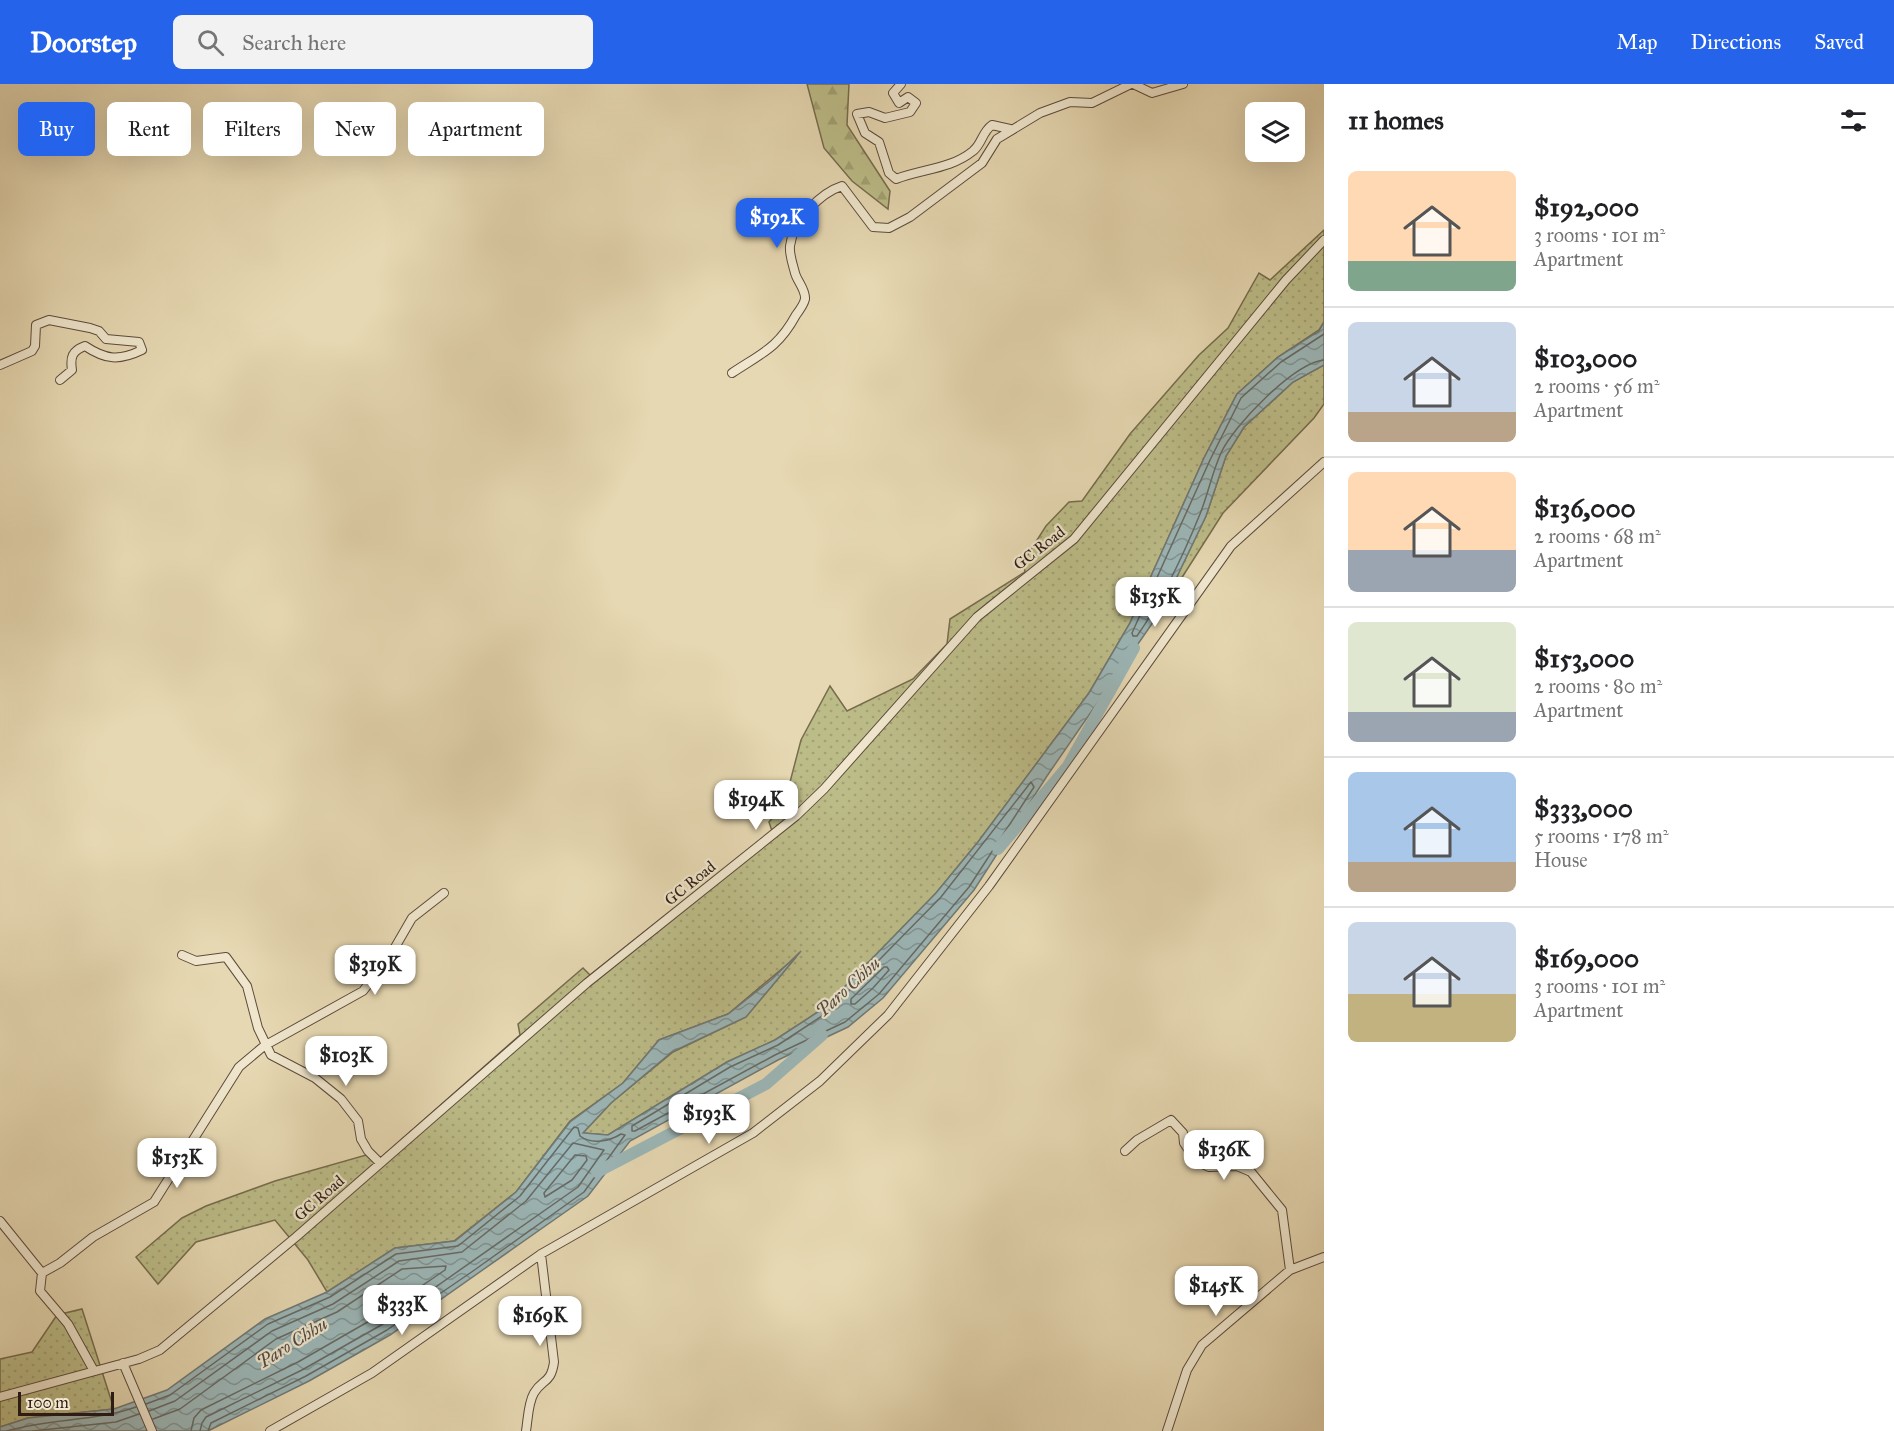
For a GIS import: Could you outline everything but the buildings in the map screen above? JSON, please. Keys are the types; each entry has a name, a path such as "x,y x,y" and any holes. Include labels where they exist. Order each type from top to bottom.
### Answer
{"street":[{"path":"901,84 892,93 899,103 908,97 916,103 910,112 885,118 869,112 857,114 865,133 879,142 889,173 896,179 957,162 976,150 984,131 992,125 1010,129"},
{"path":"732,373 783,338 805,299 803,288 796,279 789,246 807,208 823,199 830,190 842,186 852,196 873,227 889,228 910,217 982,163 997,139 1010,129 1055,105 1092,103 1132,84 1152,93 1183,84"},
{"name":"GC Road","path":"0,1397 123,1363 160,1350 182,1334 586,983 796,816 824,789 977,617 1047,558 1074,539 1286,279 1324,240"},
{"path":"0,365 32,351 35,346 36,326 49,320 99,331 106,339 140,342 142,350 112,360 100,356 85,346 77,349 70,362 72,370 60,380"},
{"path":"270,1431 372,1373 542,1254 753,1133 820,1081 874,1030 1030,832 1111,711 1220,560 1250,527 1324,462"},
{"path":"42,1273 60,1263 93,1237 154,1202 239,1067 264,1046 363,991 390,956 412,918 444,893"},
{"path":"182,956 196,961 226,957 247,986 264,1046 271,1055 315,1078 341,1099 358,1121 364,1145 380,1163"},
{"path":"1125,1151 1137,1140 1171,1120 1183,1133 1184,1143 1196,1161 1209,1167 1237,1166 1251,1172 1282,1210 1290,1270"},
{"path":"0,1221 42,1273 40,1291 68,1324 94,1371"},
{"path":"526,1431 531,1397 536,1389 547,1382 552,1374 554,1362 542,1254"},
{"path":"1167,1431 1187,1370 1202,1345 1290,1270 1324,1257"},
{"path":"123,1363 133,1392 152,1431"}],"green space":[{"path":"807,84 849,84 847,125 890,191 888,209 852,181 824,148"},
{"path":"1324,230 1324,322 1319,330 1278,357 1237,394 1204,458 1130,623 1089,693 978,842 936,893 824,1008 775,1040 727,1062 608,1135 583,1133 611,1103 673,1052 746,1017 796,957 728,1014 659,1040 623,1083 570,1121 516,1192 454,1241 395,1248 327,1292 308,1260 275,1220 196,1242 158,1284 136,1257 182,1218 206,1206 275,1181 366,1155 375,1163 520,1035 518,1024 583,968 590,975 772,831 769,822 784,805 801,740 830,686 847,711 913,679 947,644 950,619 1025,572 1023,562 1046,526 1069,502 1082,501 1130,434 1199,355 1228,328 1259,273 1270,280"},
{"path":"1324,365 1324,404 1314,418 1223,513 1160,612 1206,516 1226,456 1244,427 1293,382"},
{"path":"82,1309 114,1409 28,1418 0,1427 0,1359 32,1352 57,1315"}],"water":[{"path":"1324,322 1324,365 1293,382 1244,427 1226,456 1206,516 1160,612 1047,776 974,890 883,998 848,1027 778,1060 630,1141 588,1196 390,1335 309,1381 208,1431 0,1431 0,1427 28,1418 114,1409 167,1390 265,1319 327,1292 395,1248 455,1241 516,1192 570,1122 623,1083 659,1040 728,1014 771,980 801,951 746,1017 672,1052 611,1103 583,1133 608,1135 727,1062 775,1040 824,1008 936,893 978,842 1089,693 1130,623 1204,458 1237,394 1278,357 1319,331"}],"waterway":[{"name":"Paro Chhu","path":"998,849 1068,766 1134,648"},
{"name":"Paro Chhu","path":"597,1172 766,1084 822,1035"}]}
